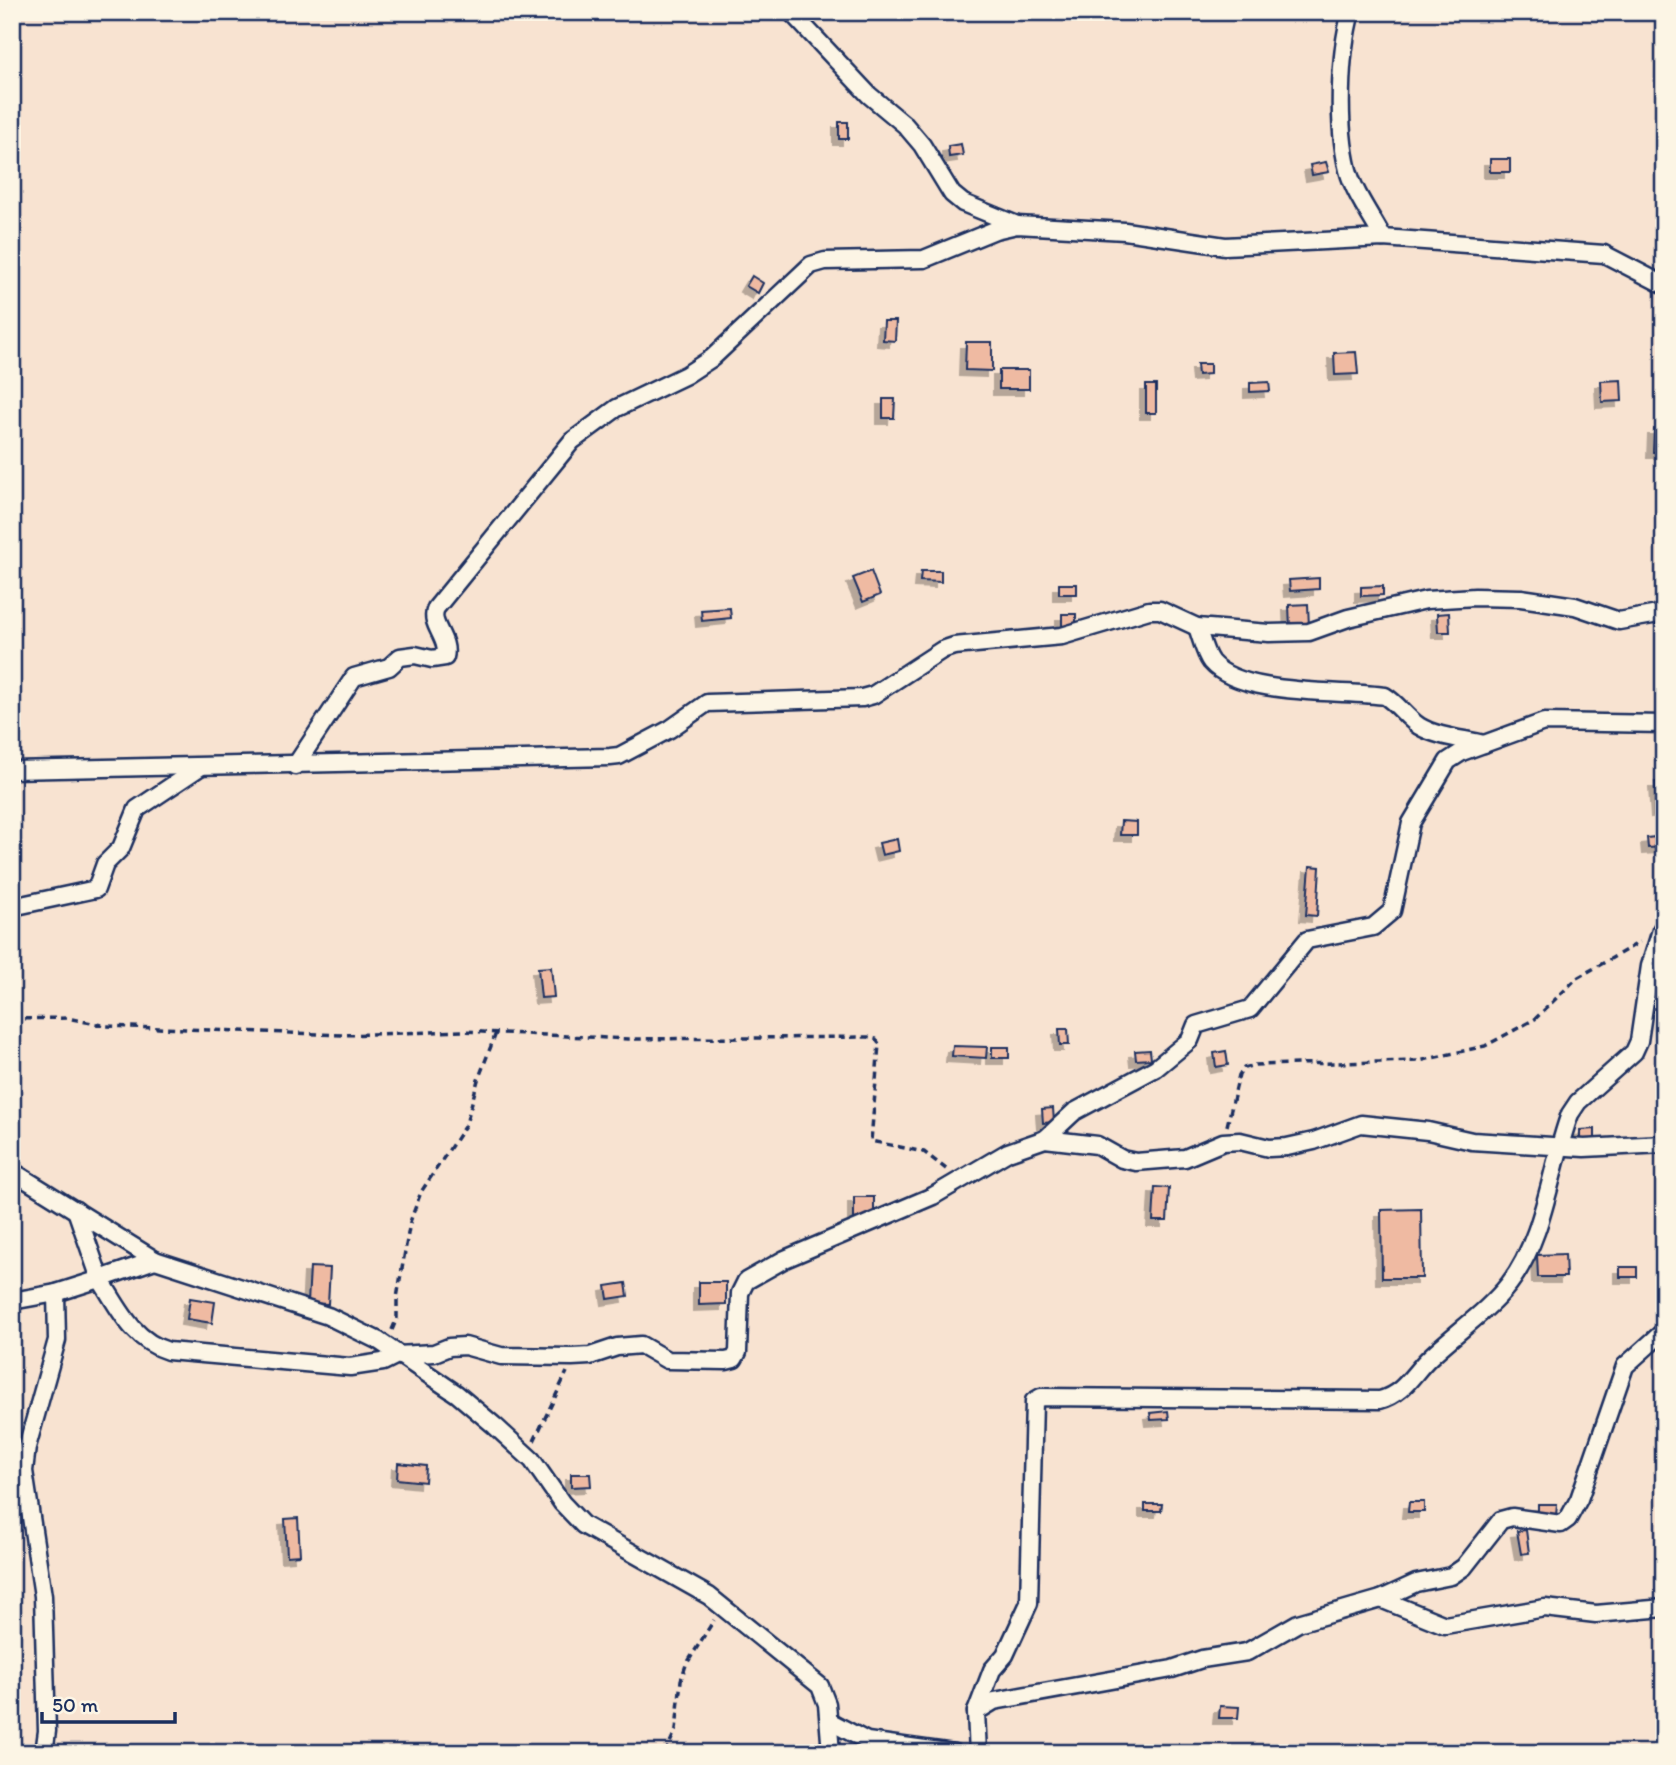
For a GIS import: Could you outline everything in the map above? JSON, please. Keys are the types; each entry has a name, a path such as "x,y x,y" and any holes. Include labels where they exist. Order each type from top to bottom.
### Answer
{"street":[{"path":"791,12 869,95 905,125 922,145 951,194 963,203 1017,225"},
{"path":"1351,12 1346,28 1342,111 1348,172 1383,238"},
{"path":"295,765 354,677 388,667 407,655 432,659 445,657 446,645 434,620 436,608 572,441 595,423 712,358 811,265 825,261 935,257 995,230 1017,225 1125,231 1225,246 1383,238 1604,254 1664,285"},
{"path":"12,770 610,757 670,729 707,703 862,698 873,695 942,650 954,646 1062,636 1149,610 1160,610 1196,627 1269,633 1309,632 1348,618 1426,600 1475,597 1521,598 1575,607 1619,621 1664,613"},
{"path":"1196,627 1210,660 1223,672 1240,680 1290,688 1385,696 1397,703 1417,725 1432,732 1484,744"},
{"path":"76,1210 100,1279 131,1329 153,1347 168,1351 350,1367 383,1362 397,1355 434,1353 465,1346 501,1356 572,1357 590,1356 617,1347 641,1345 667,1360 734,1359 738,1353 740,1293 746,1281 785,1259 933,1196 1008,1152 1045,1139 1074,1112 1156,1068 1190,1040 1196,1025 1241,1014 1250,1009 1307,940 1373,927 1384,920 1392,911 1411,823 1441,769 1462,752 1544,722 1664,724"},
{"path":"12,907 96,889 105,864 121,848 137,809 200,767"},
{"path":"978,1753 976,1712 992,1670 1005,1655 1029,1604 1034,1401 1041,1396 1380,1401 1406,1387 1418,1368 1508,1285 1521,1265 1535,1230 1558,1145 1570,1114 1578,1102 1634,1052 1639,1041 1650,966 1661,930"},
{"path":"1045,1139 1097,1145 1122,1159 1136,1162 1185,1158 1223,1142 1240,1141 1269,1148 1287,1147 1314,1141 1361,1124 1427,1131 1472,1141 1584,1148 1664,1144"},
{"path":"12,1171 155,1260 328,1316 379,1341 457,1394 532,1460 562,1503 583,1525 659,1565 723,1606 820,1686 828,1704 831,1753"},
{"path":"12,1301 57,1293 155,1260"},
{"path":"44,1753 47,1718 44,1596 24,1471 27,1447 57,1340 57,1293"},
{"path":"976,1712 1005,1696 1172,1670 1202,1660 1247,1652 1298,1623 1381,1600 1416,1583 1451,1576 1464,1567 1501,1520 1512,1517 1561,1524 1568,1519 1579,1499 1625,1366 1664,1331"},
{"path":"1381,1600 1445,1625 1545,1608 1596,1614 1664,1608"},
{"path":"829,1721 867,1741 954,1753"}],"path":[{"path":"1223,1142 1239,1075 1244,1068 1255,1065 1419,1061 1485,1046 1535,1019 1577,978 1661,930"},
{"path":"12,1019 66,1018 106,1026 343,1035 496,1034 629,1040 876,1039 879,1044 871,1142 924,1152 936,1159 957,1182"},
{"path":"379,1341 394,1329 408,1234 421,1192 466,1124 478,1080 496,1034"},
{"path":"532,1460 537,1432 561,1387 572,1357"},
{"path":"665,1753 676,1730 681,1680 686,1665 723,1606"}],"building":[{"path":"839,122 848,122 848,139 839,139"},
{"path":"961,144 963,155 949,157 948,146"},
{"path":"1490,159 1510,159 1510,172 1490,172"},
{"path":"1326,162 1329,172 1312,175 1310,165"},
{"path":"752,276 763,283 758,293 746,286"},
{"path":"884,321 896,321 895,341 883,340"},
{"path":"966,342 992,342 992,371 965,370"},
{"path":"1356,352 1358,374 1335,375 1334,353"},
{"path":"1197,364 1210,364 1210,374 1198,375"},
{"path":"999,370 1029,370 1029,389 999,389"},
{"path":"1621,380 1622,401 1602,402 1601,381"},
{"path":"1269,382 1270,391 1250,392 1250,383"},
{"path":"1146,385 1156,385 1156,413 1146,413"},
{"path":"883,399 895,399 894,418 883,418"},
{"path":"1654,429 1664,429 1664,452 1653,452"},
{"path":"871,571 880,595 863,602 853,578"},
{"path":"921,571 941,571 941,582 920,581"},
{"path":"1319,578 1319,589 1290,591 1289,580"},
{"path":"1059,584 1077,584 1077,594 1059,594"},
{"path":"1383,586 1383,595 1361,596 1361,587"},
{"path":"1308,604 1309,627 1290,628 1289,605"},
{"path":"730,608 731,618 702,621 701,610"},
{"path":"1449,613 1450,632 1438,632 1437,614"},
{"path":"1062,614 1076,614 1076,627 1062,627"},
{"path":"1655,782 1664,782 1664,810 1657,811"},
{"path":"1121,821 1137,822 1137,835 1120,835"},
{"path":"1664,836 1664,847 1648,848 1647,838"},
{"path":"897,839 899,851 882,855 879,843"},
{"path":"1310,866 1320,867 1317,916 1306,915"},
{"path":"551,967 554,997 541,998 538,968"},
{"path":"1059,1029 1068,1029 1069,1045 1060,1045"},
{"path":"953,1046 987,1047 986,1058 952,1056"},
{"path":"992,1047 1009,1047 1009,1058 992,1058"},
{"path":"1150,1050 1151,1059 1136,1060 1135,1051"},
{"path":"1226,1051 1228,1065 1216,1067 1214,1053"},
{"path":"1053,1108 1054,1122 1043,1123 1042,1109"},
{"path":"1595,1129 1595,1145 1580,1145 1580,1130"},
{"path":"1155,1187 1169,1188 1167,1221 1153,1221"},
{"path":"854,1197 874,1197 874,1220 854,1220"},
{"path":"1421,1209 1422,1278 1382,1278 1381,1210"},
{"path":"1565,1254 1566,1277 1538,1277 1537,1255"},
{"path":"310,1267 330,1268 328,1304 308,1303"},
{"path":"1620,1267 1637,1267 1637,1277 1620,1277"},
{"path":"699,1282 726,1282 726,1304 699,1305"},
{"path":"626,1283 628,1296 608,1299 606,1286"},
{"path":"190,1298 215,1302 212,1323 187,1319"},
{"path":"1168,1411 1169,1419 1151,1420 1150,1413"},
{"path":"398,1463 426,1466 425,1482 397,1479"},
{"path":"571,1474 590,1474 591,1486 571,1487"},
{"path":"1409,1502 1424,1502 1424,1512 1408,1512"},
{"path":"1145,1504 1162,1504 1161,1511 1145,1511"},
{"path":"1538,1504 1557,1504 1556,1516 1538,1516"},
{"path":"298,1518 300,1555 287,1556 285,1519"},
{"path":"1526,1530 1529,1553 1521,1554 1517,1531"},
{"path":"1220,1706 1239,1707 1238,1718 1219,1718"}]}
